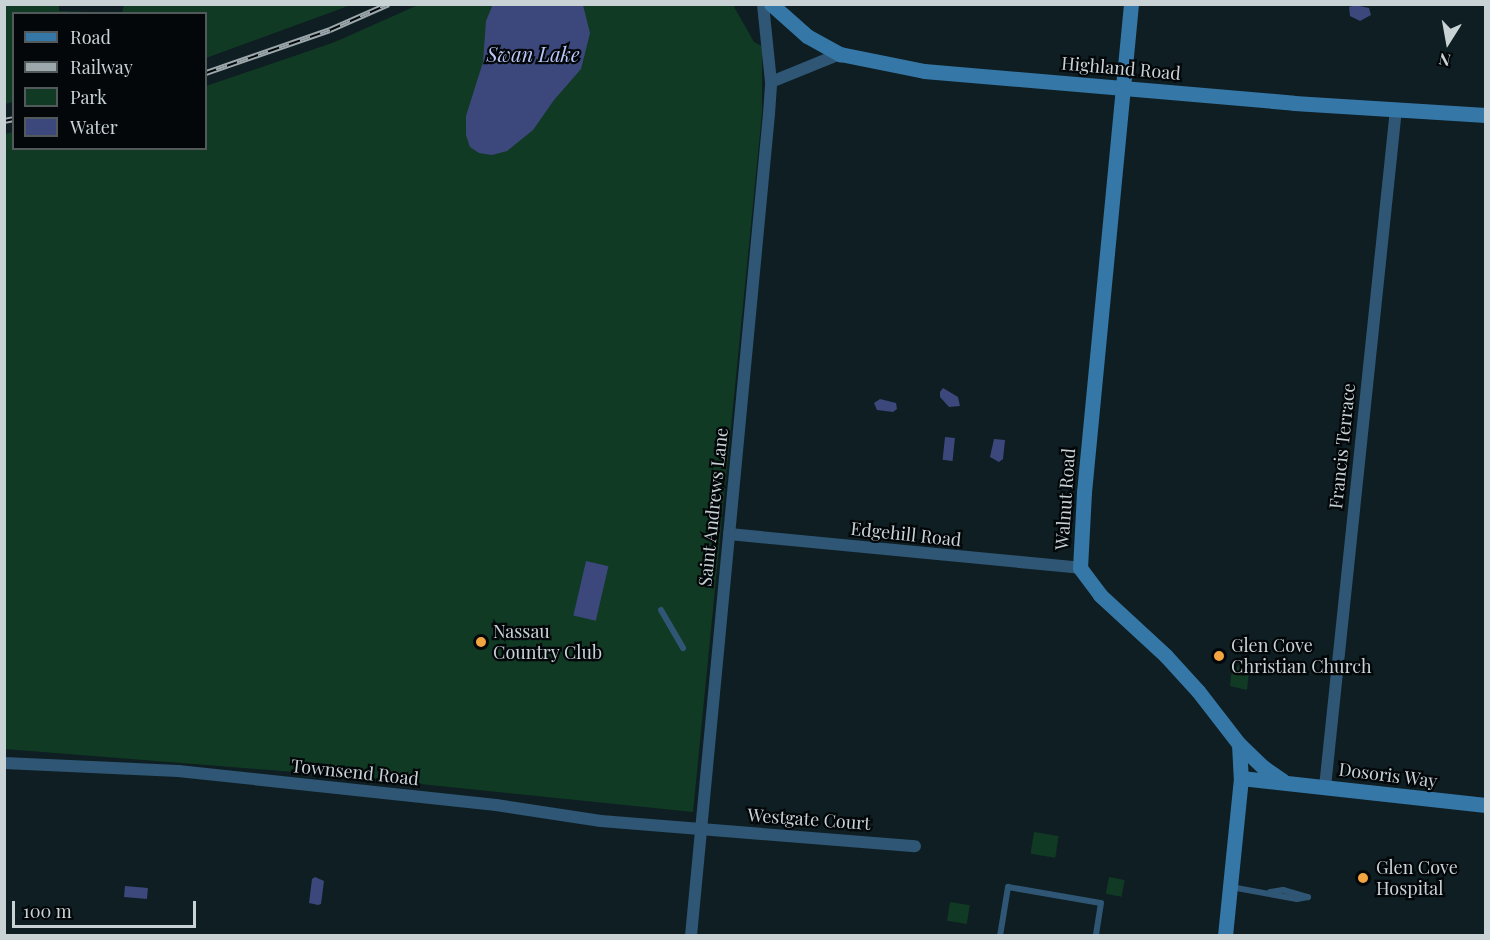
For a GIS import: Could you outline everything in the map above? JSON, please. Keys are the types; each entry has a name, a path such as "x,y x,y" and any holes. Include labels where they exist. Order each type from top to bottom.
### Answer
{"street":[{"name":"Saint Andrews Lane","path":"690,936 771,82 763,4"},
{"name":"Highland Road","path":"771,4 807,36 840,54 924,71 1485,115"},
{"name":"Walnut Road","path":"1131,4 1084,492 1080,568 1100,595 1166,656 1198,691 1239,744"},
{"path":"771,82 840,54"},
{"name":"Francis Terrace","path":"1325,787 1396,109"},
{"name":"Edgehill Road","path":"729,534 1080,568"},
{"path":"1225,936 1241,778 1239,744"},
{"name":"Dosoris Way","path":"1239,744 1263,767 1286,783"},
{"name":"Townsend Road","path":"4,763 178,771 496,805 601,821 700,830"},
{"name":"Dosoris Way","path":"1241,778 1485,805"},
{"name":"Westgate Court","path":"700,830 915,846"}],"lane":[{"path":"661,610 683,648"},
{"path":"1000,936 1008,887 1101,903 1096,936"},
{"path":"1230,887 1270,892 1297,899 1308,897 1283,890 1270,892"}],"green space":[{"path":"124,4 351,5 207,58 207,12 122,12"},
{"path":"5,5 59,5 59,11 90,12 12,12 12,102 5,104"},
{"name":"Nassau Country Club","path":"418,5 733,5 754,42 762,46 762,113 693,812 333,775 5,749 5,134 12,132 12,150 207,150 207,86 335,42"},
{"path":"1240,664 1249,671 1247,690 1230,686 1231,675"},
{"path":"1034,832 1059,836 1055,858 1031,854"},
{"path":"1109,877 1125,880 1121,897 1106,894"},
{"path":"950,902 970,905 967,924 947,921"}],"water":[{"name":"Swan Lake","path":"493,4 583,5 590,33 581,69 554,100 533,130 507,151 492,155 479,153 470,147 466,135 466,116 483,62 486,21"},
{"path":"1355,5 1369,8 1371,15 1360,21 1350,16 1349,7"},
{"path":"943,388 958,397 960,406 949,407 940,397"},
{"path":"880,399 896,403 897,409 893,412 877,410 874,403"},
{"path":"945,437 955,438 953,461 943,460"},
{"path":"994,439 1005,440 1003,459 999,462 990,457"},
{"path":"586,561 608,566 596,621 573,616"},
{"path":"315,877 324,881 321,904 318,905 309,903 312,879"},
{"path":"125,886 148,888 147,899 124,897"}],"railway":[{"path":"207,73 330,30 389,4"},
{"path":"4,121 12,119"}],"place":[{"name":"Nassau Country Club","path":"481,642"},
{"name":"Glen Cove Christian Church","path":"1219,656"},
{"name":"Glen Cove Hospital","path":"1363,878"}]}
